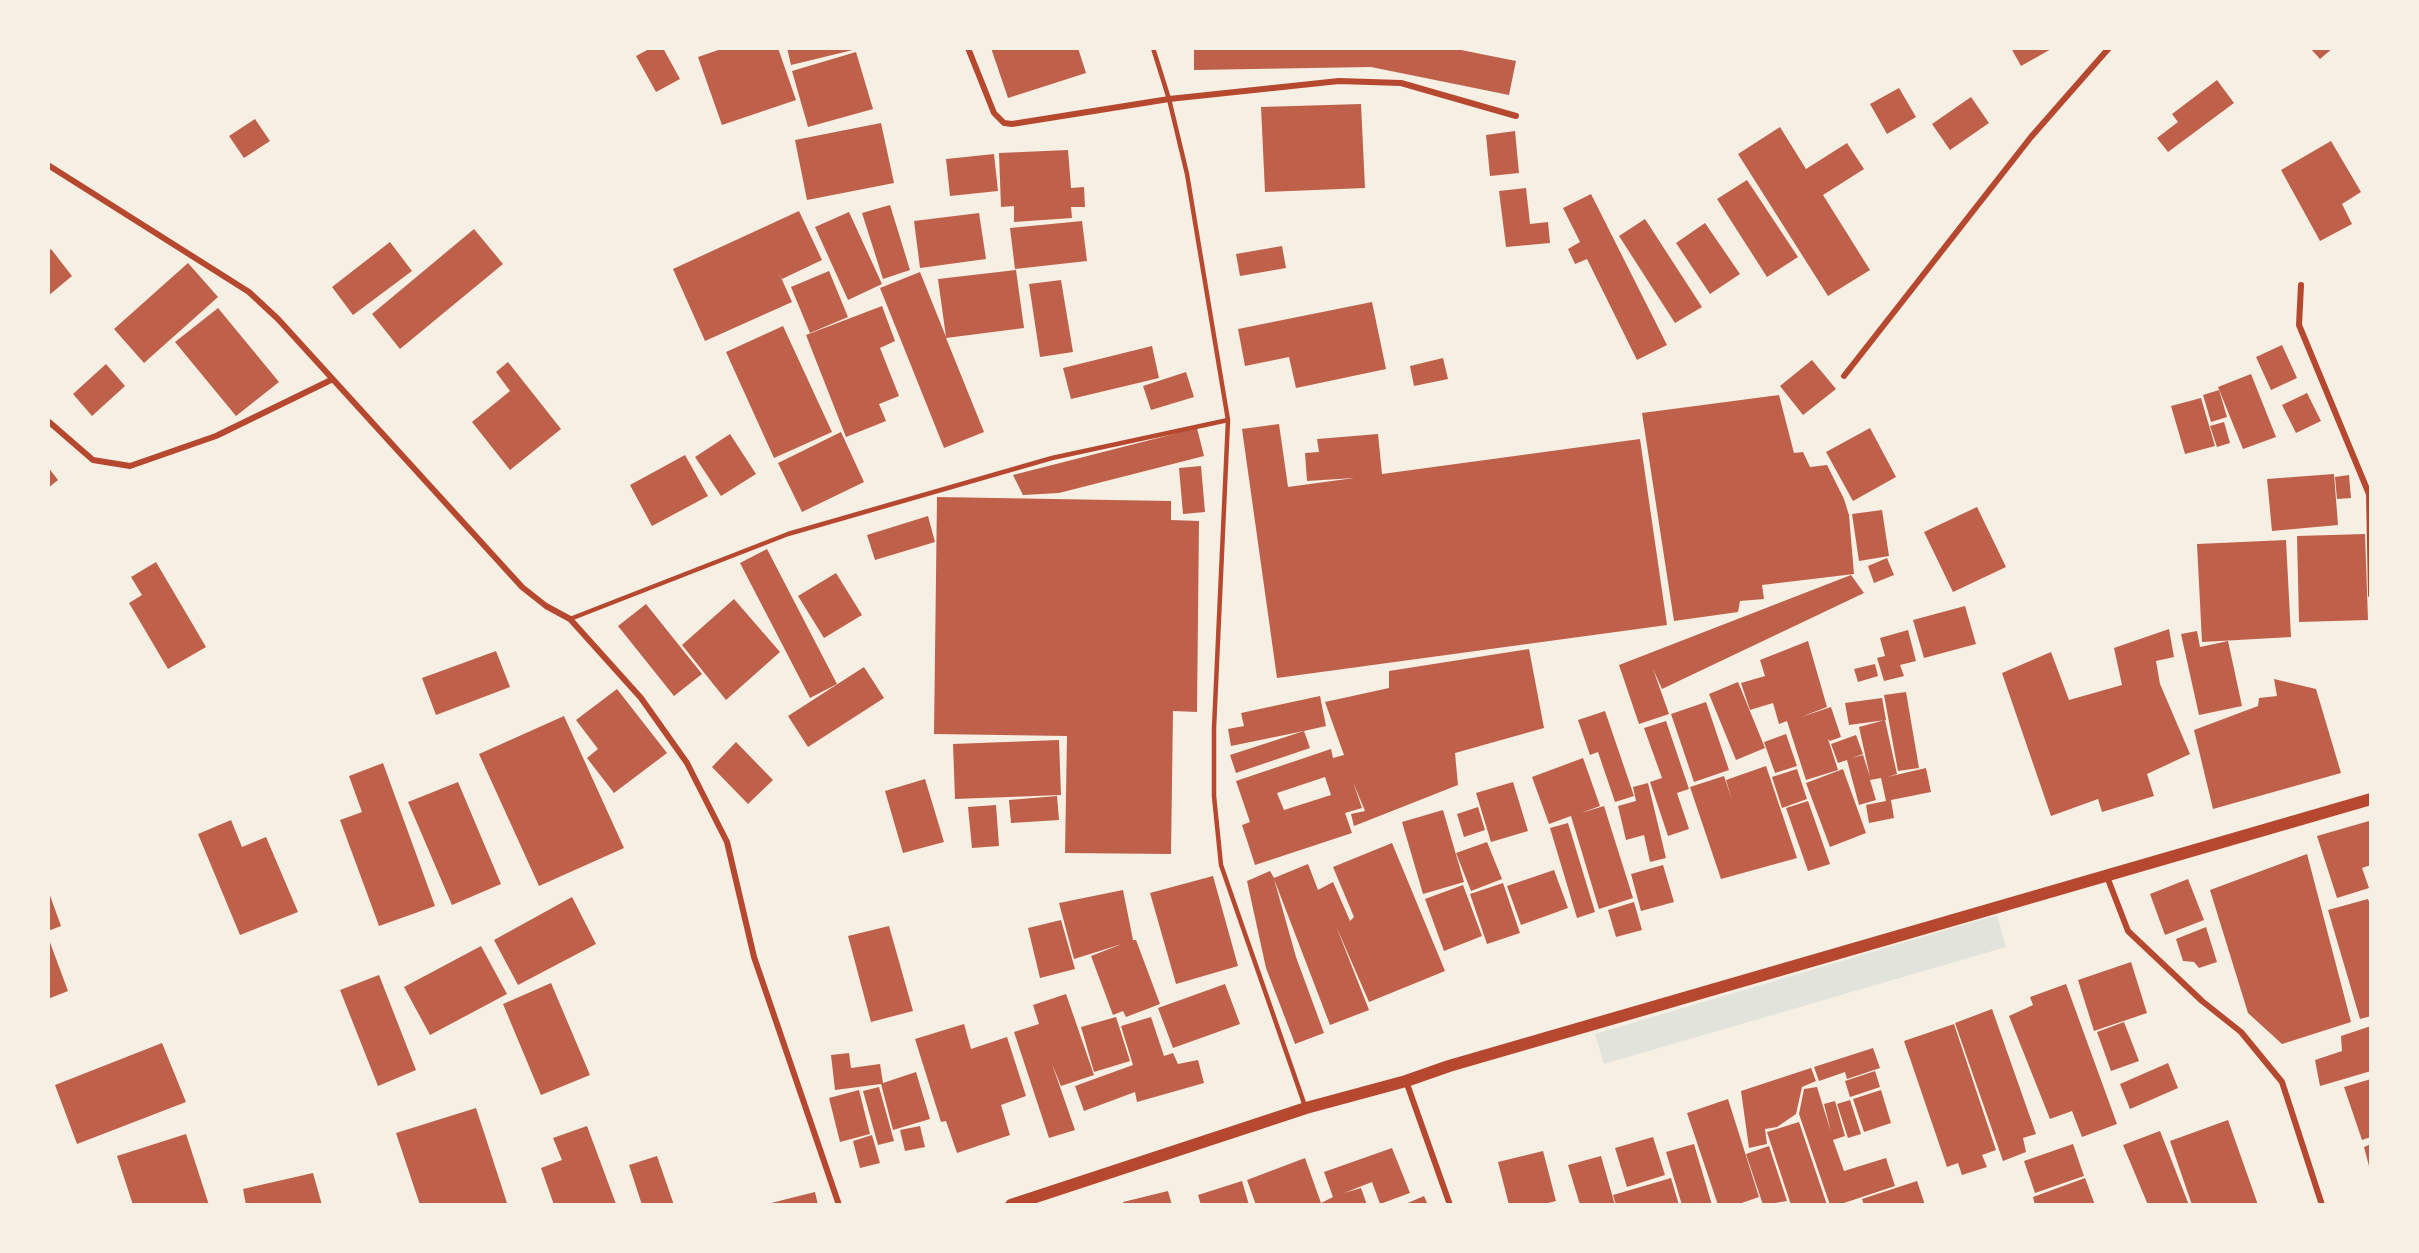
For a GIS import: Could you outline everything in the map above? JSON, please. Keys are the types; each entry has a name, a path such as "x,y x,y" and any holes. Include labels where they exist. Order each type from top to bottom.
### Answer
{"main road":[{"path":"1011,1205 1306,1108 1406,1082 1461,1062 2371,799"}],"street":[{"path":"968,48 994,112 1004,123 1012,124 1169,99 1339,81 1401,83 1516,116"},
{"path":"1844,376 2031,137 2109,48"},
{"path":"48,165 242,287 278,319 331,380 522,587 546,606 570,619 641,698 687,763 727,842 754,957 839,1205"},
{"path":"2301,285 2299,326 2369,494 2371,595"},
{"path":"48,421 77,449 93,460 130,466 216,436 331,380"},
{"path":"2106,874 2128,931 2202,1000 2241,1032 2282,1082 2322,1205"},
{"path":"1406,1082 1450,1205"}],"lane":[{"path":"1153,48 1169,99 1186,174 1227,420 1214,728 1215,796 1221,865 1306,1108"},
{"path":"570,619 788,534 1052,458 1227,420"}],"shaded area":[{"path":"1997,915 2006,947 1604,1064 1595,1034"}],"building":[{"path":"651,48 663,48 680,79 656,92 636,56"},
{"path":"724,48 778,48 796,100 722,125 698,57"},
{"path":"787,48 857,48 857,49 791,65"},
{"path":"991,48 1078,48 1086,73 1008,98"},
{"path":"1194,48 1451,48 1516,61 1509,95 1371,67 1194,70"},
{"path":"2011,48 2053,48 2021,66"},
{"path":"2310,48 2333,48 2320,59"},
{"path":"856,52 873,109 808,127 792,71"},
{"path":"2217,80 2234,103 2168,152 2157,138 2178,122 2172,114"},
{"path":"1899,88 1916,117 1887,134 1870,104"},
{"path":"1971,97 1989,123 1950,150 1932,124"},
{"path":"1361,104 1365,188 1265,192 1261,107"},
{"path":"255,119 270,141 244,158 229,136"},
{"path":"881,123 894,183 807,200 795,140"},
{"path":"1780,127 1806,169 1847,143 1864,169 1823,195 1870,270 1828,296 1738,154"},
{"path":"1515,131 1519,173 1490,176 1486,135"},
{"path":"2331,141 2361,192 2342,204 2352,224 2320,241 2281,170"},
{"path":"1068,150 1071,188 1084,187 1085,207 1071,207 1072,218 1014,222 1014,206 1001,207 999,153"},
{"path":"994,154 998,191 950,196 946,159"},
{"path":"1747,180 1798,257 1767,277 1717,199"},
{"path":"1526,188 1530,224 1548,222 1550,243 1506,247 1499,191"},
{"path":"1591,194 1667,345 1637,360 1587,259 1575,264 1568,249 1580,242 1563,208"},
{"path":"890,205 910,270 883,279 862,213"},
{"path":"799,211 822,260 782,279 779,273 792,302 705,341 673,269"},
{"path":"849,212 882,284 848,300 815,227"},
{"path":"979,213 986,259 920,268 914,221"},
{"path":"1645,219 1702,307 1675,323 1619,236"},
{"path":"1082,221 1087,261 1015,269 1010,228"},
{"path":"1705,223 1740,274 1710,294 1676,243"},
{"path":"474,229 503,264 400,349 372,314"},
{"path":"390,242 412,271 353,315 332,287"},
{"path":"1282,246 1286,268 1240,276 1236,254"},
{"path":"51,249 72,276 48,296 48,251"},
{"path":"188,263 218,297 144,363 114,329"},
{"path":"1016,270 1024,328 946,338 984,432 944,448 880,288 920,272 946,337 938,279"},
{"path":"829,271 848,317 810,333 791,287"},
{"path":"1061,280 1073,352 1040,357 1029,284"},
{"path":"1372,302 1386,369 1296,388 1289,357 1245,366 1238,329"},
{"path":"882,306 895,341 880,348 899,396 879,404 886,421 846,437 806,335"},
{"path":"218,308 279,382 236,416 175,342"},
{"path":"783,326 832,432 774,458 726,352"},
{"path":"2282,345 2297,378 2271,390 2256,357"},
{"path":"1152,346 1159,378 1071,399 1063,368"},
{"path":"1443,358 1448,379 1414,386 1410,366"},
{"path":"1812,360 1836,389 1803,415 1780,386"},
{"path":"508,362 561,429 510,470 472,422 510,391 496,372"},
{"path":"106,364 125,386 92,416 73,394"},
{"path":"1186,372 1194,397 1151,410 1143,386"},
{"path":"2251,374 2276,437 2243,449 2218,387"},
{"path":"2219,390 2227,417 2211,422 2203,395"},
{"path":"2307,393 2321,421 2296,433 2282,405"},
{"path":"1779,395 1794,453 1803,452 1810,467 1827,465 1844,499 1849,515 1854,574 1762,585 1764,599 1740,601 1738,612 1674,621 1642,413"},
{"path":"2201,398 2215,446 2185,454 2171,406"},
{"path":"2224,422 2230,443 2217,447 2210,426"},
{"path":"1279,424 1288,487 1354,478 1307,481 1305,453 1319,452 1317,439 1378,434 1382,474 1640,439 1667,625 1277,678 1242,429"},
{"path":"1197,428 1204,456 1059,493 1023,495 1013,475"},
{"path":"1870,428 1896,477 1853,501 1826,452"},
{"path":"841,432 864,482 802,512 778,463"},
{"path":"730,434 756,474 721,496 695,457"},
{"path":"685,455 708,496 652,526 630,485"},
{"path":"1201,466 1205,512 1183,514 1179,468"},
{"path":"48,467 58,480 48,488"},
{"path":"2334,474 2338,525 2272,531 2267,479"},
{"path":"2349,475 2351,498 2337,499 2335,477"},
{"path":"937,497 1171,501 1171,520 1199,521 1197,712 1173,711 1171,854 1065,853 1067,736 934,734"},
{"path":"1977,507 2006,567 1953,592 1924,532"},
{"path":"1882,510 1889,556 1859,561 1852,514"},
{"path":"928,516 935,542 875,560 867,535"},
{"path":"2365,534 2368,620 2299,622 2297,536"},
{"path":"2286,540 2291,637 2202,642 2197,544"},
{"path":"767,549 837,684 810,698 740,563"},
{"path":"1887,558 1894,575 1874,583 1868,566"},
{"path":"156,562 206,647 168,669 129,603 142,595 131,577"},
{"path":"836,573 862,615 824,638 798,596"},
{"path":"1851,575 1864,593 1662,689 1653,669 1669,714 1639,724 1619,665"},
{"path":"734,599 780,652 726,700 682,645"},
{"path":"646,604 702,674 674,696 618,626"},
{"path":"1965,606 1976,644 1924,658 1913,620"},
{"path":"2169,629 2174,657 2156,661 2160,684 2190,754 2147,774 2154,796 2102,812 2098,799 2051,816 2002,673 2051,652 2069,700 2122,685 2114,648"},
{"path":"1908,630 1916,661 1900,665 1904,676 1884,681 1877,658 1885,656 1880,638"},
{"path":"2197,631 2200,647 2228,641 2242,706 2199,715 2181,634"},
{"path":"1808,641 1827,707 1801,717 1831,707 1841,737 1830,741 1828,739 1838,770 1806,780 1787,721 1779,724 1773,703 1750,710 1741,683 1765,676 1760,660"},
{"path":"1529,649 1544,728 1455,753 1458,785 1354,826 1351,814 1365,811 1353,782 1362,808 1345,813 1352,833 1255,865 1242,825 1250,822 1236,781 1331,749 1333,758 1344,755 1325,702 1389,688 1389,671","holes":["1325,777 1331,795 1284,810 1277,793"]},
{"path":"496,651 510,687 436,715 422,678"},
{"path":"1875,664 1878,676 1858,682 1854,669"},
{"path":"864,667 884,698 808,747 788,716"},
{"path":"2274,679 2316,689 2341,773 2213,809 2194,730 2258,706 2259,698 2277,696"},
{"path":"1738,682 1765,748 1736,760 1709,694"},
{"path":"617,689 667,753 614,793 587,758 598,749 576,720"},
{"path":"1906,692 1919,768 1898,771 1884,695"},
{"path":"1320,696 1326,726 1231,746 1228,729 1244,726 1241,713"},
{"path":"1882,698 1886,720 1849,725 1845,703"},
{"path":"1706,702 1729,770 1694,782 1671,714"},
{"path":"1605,711 1634,796 1615,802 1598,752 1590,755 1578,720"},
{"path":"564,716 624,848 539,886 479,754"},
{"path":"1885,720 1897,774 1887,777 1926,768 1931,792 1891,800 1894,818 1869,823 1866,805 1886,801 1881,778 1870,780 1876,800 1859,805 1847,760 1838,763 1831,744 1856,735 1863,754 1852,758 1863,755 1870,777 1859,727"},
{"path":"1666,721 1689,789 1677,793 1689,829 1668,836 1650,782 1662,778 1644,728"},
{"path":"1304,731 1310,748 1236,773 1230,755"},
{"path":"1786,734 1797,766 1775,773 1764,742"},
{"path":"1059,740 1061,795 955,799 953,744"},
{"path":"736,742 773,780 748,804 712,767"},
{"path":"1583,758 1600,806 1581,813 1604,806 1633,898 1599,909 1571,816 1549,824 1532,777"},
{"path":"383,763 435,906 379,926 340,820 362,812 349,776"},
{"path":"1766,766 1797,858 1721,879 1690,787 1724,776 1732,800 1726,780"},
{"path":"1797,769 1807,799 1782,808 1772,777"},
{"path":"1843,769 1866,833 1830,847 1806,783"},
{"path":"925,779 944,842 903,853 885,791"},
{"path":"458,782 501,884 452,905 408,802"},
{"path":"1513,782 1528,831 1491,842 1476,793"},
{"path":"1648,783 1666,858 1650,862 1644,835 1626,840 1618,806 1636,801 1633,787"},
{"path":"1057,796 1059,820 1011,823 1009,800"},
{"path":"1808,801 1830,864 1808,871 1786,808"},
{"path":"996,805 999,846 972,848 968,807"},
{"path":"1478,807 1485,830 1464,837 1457,814"},
{"path":"1443,810 1464,882 1423,894 1402,822"},
{"path":"231,820 242,847 266,837 298,912 240,935 198,834"},
{"path":"2369,821 2371,865 2362,868 2369,888 2337,898 2317,836"},
{"path":"1568,823 1595,912 1577,918 1550,828"},
{"path":"1487,842 1502,879 1471,891 1456,853"},
{"path":"1392,843 1445,971 1369,1002 1336,926 1369,1010 1330,1025 1274,879 1296,957 1324,1033 1295,1044 1266,968 1247,881 1270,871 1274,878 1308,864 1318,890 1333,882 1350,921 1354,917 1333,867"},
{"path":"2307,854 2351,1022 2282,1044 2248,1013 2210,890"},
{"path":"1663,865 1674,902 1641,911 1631,874"},
{"path":"1554,870 1568,908 1521,925 1507,886"},
{"path":"1213,876 1238,966 1176,984 1150,893"},
{"path":"2188,879 2204,920 2165,935 2150,894"},
{"path":"1503,883 1520,933 1487,944 1470,894"},
{"path":"1463,885 1482,936 1444,951 1425,899"},
{"path":"48,890 61,926 48,931"},
{"path":"1123,890 1133,940 1136,940 1160,1004 1126,1017 1123,1011 1113,1015 1091,956 1122,944 1074,959 1059,903"},
{"path":"572,897 596,944 518,985 494,940"},
{"path":"2368,899 2371,907 2371,1016 2360,1019 2328,910"},
{"path":"1634,902 1642,930 1616,937 1608,910"},
{"path":"1061,920 1075,969 1040,978 1028,928"},
{"path":"889,926 913,1011 871,1022 848,936"},
{"path":"2206,927 2217,962 2199,968 2194,962 2183,961 2176,939"},
{"path":"48,937 68,991 48,999"},
{"path":"481,946 507,994 430,1035 404,987"},
{"path":"2131,962 2147,1013 2094,1031 2078,980"},
{"path":"379,975 416,1070 378,1086 340,990"},
{"path":"551,983 590,1075 541,1095 503,1004"},
{"path":"1225,984 1240,1024 1173,1048 1158,1008"},
{"path":"2066,984 2117,1124 2082,1137 2072,1111 2050,1119 2009,1016 2033,1005 2030,997"},
{"path":"1066,994 1094,1075 1061,1086 1052,1064 1075,1130 1049,1138 1014,1032 1039,1024 1033,1005"},
{"path":"1992,1009 2036,1134 2023,1138 2026,1152 2003,1161 1955,1023"},
{"path":"1116,1017 1130,1061 1094,1072 1081,1027"},
{"path":"1151,1017 1164,1056 1173,1053 1178,1064 1198,1060 1204,1083 1137,1102 1135,1092 1084,1111 1075,1086 1133,1065 1121,1026"},
{"path":"2124,1022 2139,1061 2111,1071 2097,1032"},
{"path":"964,1024 971,1049 1007,1037 1026,1096 1001,1105 1010,1135 957,1153 946,1121 941,1122 915,1039"},
{"path":"1954,1024 1996,1150 1982,1155 1987,1167 1962,1175 1958,1163 1947,1167 1904,1041"},
{"path":"2371,1026 2371,1071 2320,1086 2315,1060 2342,1051 2341,1036"},
{"path":"162,1043 186,1102 77,1144 55,1085"},
{"path":"1873,1048 1880,1068 1847,1079 1845,1072 1819,1081 1814,1067"},
{"path":"849,1053 851,1068 880,1064 883,1083 916,1072 930,1119 893,1130 881,1084 835,1090 831,1055"},
{"path":"2168,1063 2178,1088 2130,1109 2120,1084"},
{"path":"1811,1068 1816,1081 1802,1087 1796,1114 1777,1127 1765,1129 1767,1144 1749,1148 1741,1091"},
{"path":"1875,1071 1880,1087 1850,1097 1845,1081"},
{"path":"2371,1079 2371,1137 2362,1140 2344,1087"},
{"path":"879,1087 894,1141 878,1145 863,1091"},
{"path":"1817,1087 1831,1132 1824,1104 1835,1101 1845,1136 1833,1140 1844,1171 1886,1158 1895,1186 1838,1205 1830,1205 1799,1114 1804,1089"},
{"path":"859,1090 870,1134 840,1142 829,1098"},
{"path":"1881,1090 1891,1123 1864,1132 1853,1099"},
{"path":"1728,1099 1759,1197 1736,1205 1718,1205 1687,1113"},
{"path":"1850,1100 1861,1134 1848,1138 1837,1104"},
{"path":"476,1108 507,1203 420,1205 396,1133"},
{"path":"2228,1120 2258,1205 2192,1205 2170,1141"},
{"path":"1799,1122 1827,1205 1791,1205 1767,1132"},
{"path":"587,1126 616,1204 554,1205 541,1168 562,1160 553,1138"},
{"path":"920,1126 925,1147 905,1151 900,1130"},
{"path":"2160,1131 2189,1205 2148,1205 2123,1145"},
{"path":"186,1134 209,1205 133,1205 117,1156"},
{"path":"872,1135 880,1163 860,1168 853,1141"},
{"path":"1653,1137 1665,1175 1627,1187 1615,1148"},
{"path":"1694,1144 1712,1205 1682,1205 1666,1152"},
{"path":"2073,1144 2084,1176 2035,1193 2024,1161"},
{"path":"2371,1144 2371,1170 2370,1170 2364,1147"},
{"path":"1769,1146 1787,1201 1763,1205 1746,1154"},
{"path":"1392,1148 1410,1193 1380,1204 1372,1182 1344,1193 1361,1188 1367,1205 1256,1205 1247,1180 1305,1158 1321,1203 1333,1197 1324,1172"},
{"path":"1543,1151 1556,1201 1541,1205 1509,1205 1498,1162"},
{"path":"657,1156 674,1205 642,1205 629,1165"},
{"path":"1601,1156 1615,1205 1580,1205 1568,1165"},
{"path":"313,1173 322,1205 246,1205 243,1189"},
{"path":"1671,1178 1679,1205 1616,1205 1613,1195"},
{"path":"2085,1178 2095,1205 2035,1205 2033,1197"},
{"path":"1242,1181 1249,1205 1201,1205 1198,1195"},
{"path":"1917,1181 1925,1205 1864,1205 1862,1199"},
{"path":"1168,1191 1172,1205 1124,1205 1123,1202"},
{"path":"815,1192 818,1205 767,1205 767,1204"},
{"path":"1424,1196 1428,1205 1403,1205"}]}
